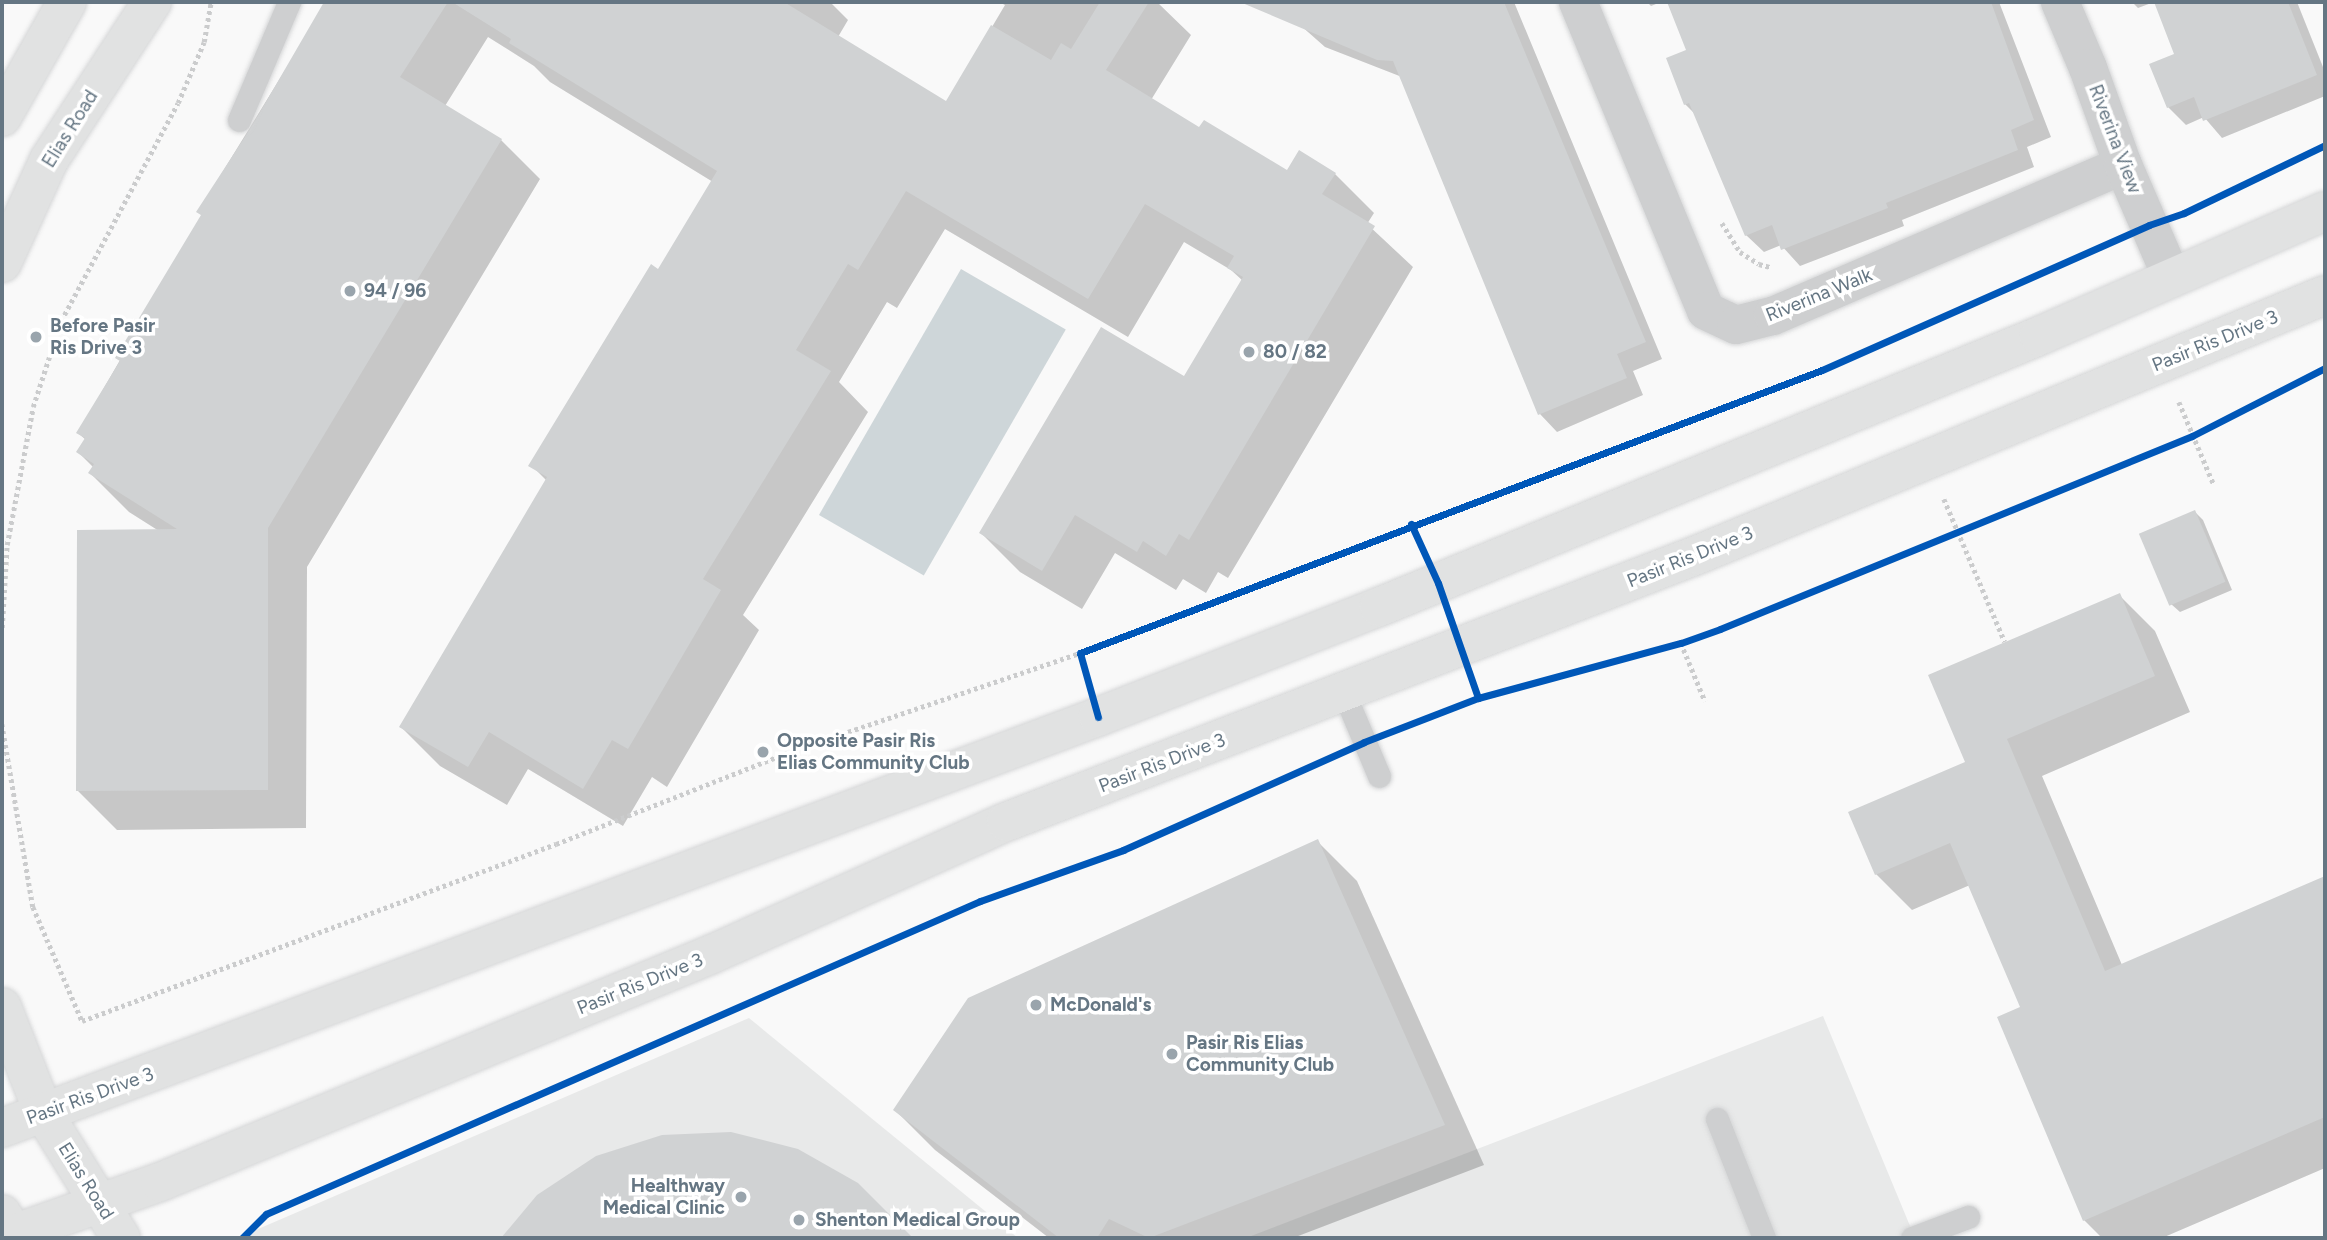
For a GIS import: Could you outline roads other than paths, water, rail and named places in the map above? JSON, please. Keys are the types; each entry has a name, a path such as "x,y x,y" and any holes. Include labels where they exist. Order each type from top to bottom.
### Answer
{"main road":[{"path":"2,117 67,2"},
{"name":"Elias Road","path":"2,263 49,160 152,2"},
{"name":"Pasir Ris Drive 3","path":"2,1128 1098,717 1490,562 2039,336 2171,276 2325,211"},
{"name":"Pasir Ris Drive 3","path":"8,1231 101,1205 712,954 1006,822 1647,575 2325,295"},
{"name":"Elias Road","path":"2,1007 44,1114 121,1238"}],"street":[{"name":"Riverina Walk","path":"1577,2 1706,311 1736,325 1773,316 2123,165"},
{"name":"Riverina View","path":"2060,2 2088,68 2123,165 2171,276"}],"lane":[{"path":"239,120 289,2"},
{"path":"1344,693 1379,776"},
{"path":"1717,1119 1764,1238"},
{"path":"1912,1238 1968,1217"}],"place":[{"name":"94 / 96","path":"350,291"},
{"name":"Before Pasir Ris Drive 3","path":"36,337"},
{"name":"80 / 82","path":"1249,352"},
{"name":"Opposite Pasir Ris Elias Community Club","path":"763,752"},
{"name":"McDonald's","path":"1036,1005"},
{"name":"Pasir Ris Elias Community Club","path":"1172,1054"},
{"name":"Healthway Medical Clinic","path":"741,1197"},
{"name":"Shenton Medical Group","path":"799,1220"}]}
